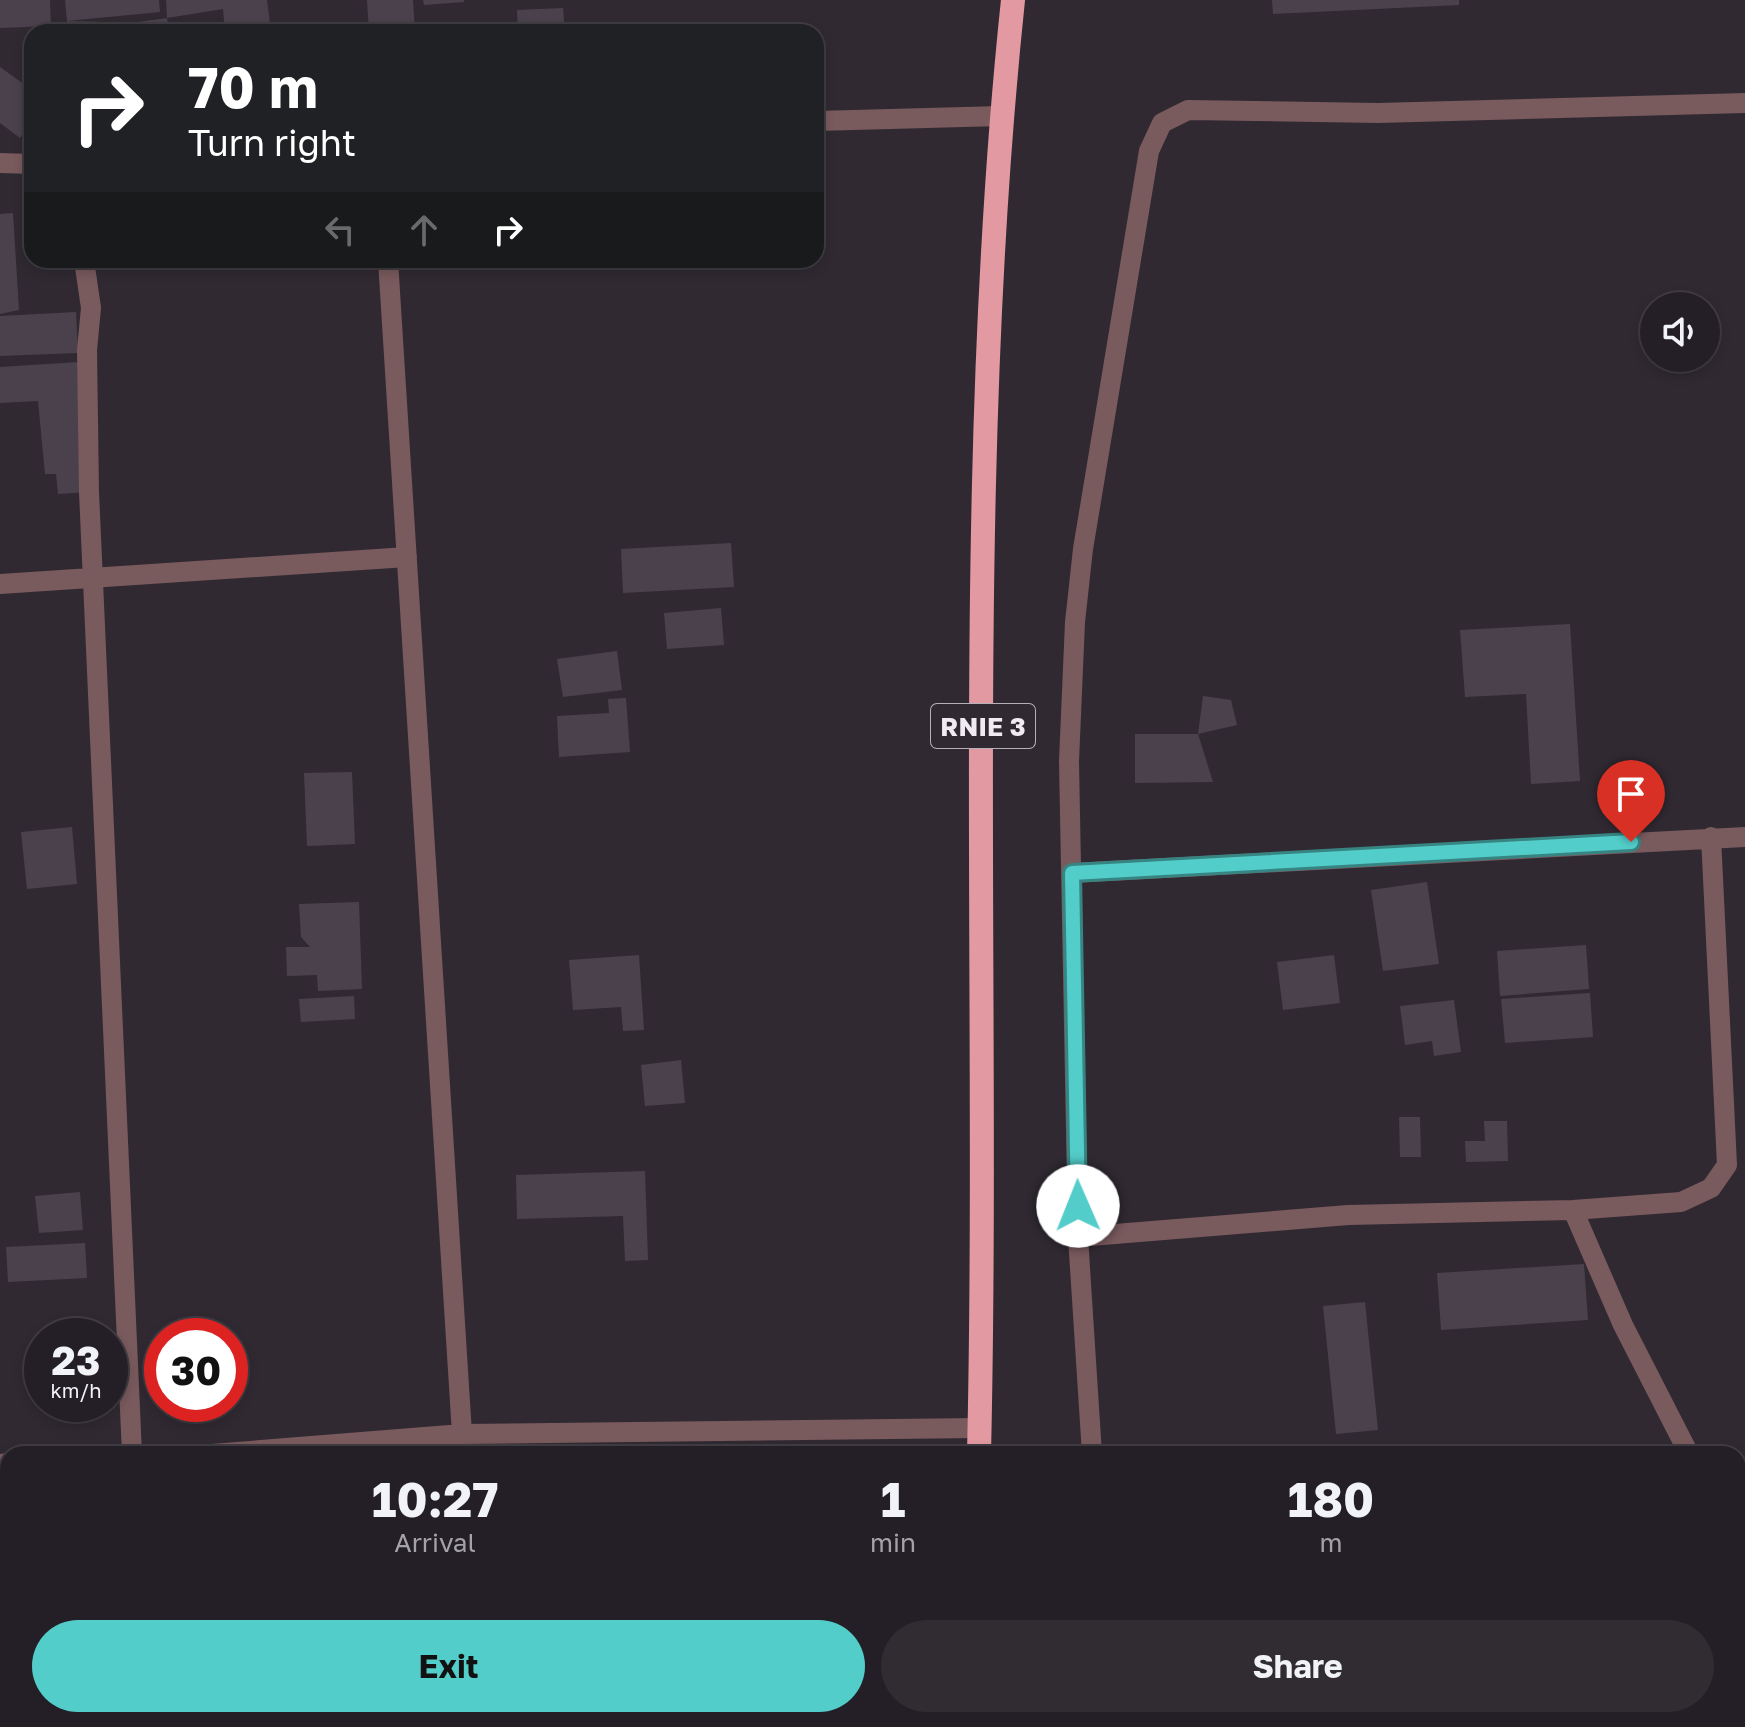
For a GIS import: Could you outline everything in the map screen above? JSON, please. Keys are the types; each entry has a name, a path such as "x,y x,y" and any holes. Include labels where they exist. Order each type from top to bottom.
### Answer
{"highway":[{"name":"RNIE 3","path":"979,1446 984,479 1001,116 1013,0"}],"street":[{"path":"1091,1446 1078,1237 1069,761 1075,622 1083,549 1149,151 1162,123 1188,110 1378,113 1745,103"},
{"path":"824,121 1001,116"},
{"path":"0,163 24,164"},
{"path":"85,268 91,308 87,366 93,576 132,1446"},
{"path":"389,268 462,1434"},
{"path":"0,584 407,557"},
{"path":"1078,1237 1348,1215 1573,1210 1681,1202 1711,1188 1727,1165 1711,837"},
{"path":"1072,873 1745,837"},
{"path":"1573,1210 1623,1325 1685,1446"},
{"path":"324,1446 462,1434 980,1428"}],"building":[{"path":"0,0 50,0 51,24 0,28"},
{"path":"65,0 159,0 160,12 67,21"},
{"path":"166,0 267,0 270,24 224,24 223,9 167,18"},
{"path":"367,0 413,0 414,24 368,24"},
{"path":"423,0 464,0 464,2 424,5"},
{"path":"1272,0 1459,0 1459,5 1273,14"},
{"path":"563,8 564,24 518,24 517,10"},
{"path":"167,18 168,24 138,24"},
{"path":"67,21 105,22 105,24 67,24"},
{"path":"0,67 24,84 24,132 20,138 0,123"},
{"path":"13,213 19,310 0,314 0,214"},
{"path":"76,312 78,353 0,356 0,316"},
{"path":"79,362 89,492 58,494 56,474 45,474 38,401 0,403 0,367"},
{"path":"731,543 734,587 623,593 621,549"},
{"path":"721,608 724,645 667,649 664,613"},
{"path":"1570,624 1580,781 1531,784 1526,694 1465,697 1460,630"},
{"path":"617,651 622,690 563,697 557,659"},
{"path":"1203,696 1231,700 1237,725 1198,734"},
{"path":"626,698 630,752 559,757 557,716 609,713 608,699"},
{"path":"1135,734 1198,734 1213,782 1135,783"},
{"path":"352,772 355,844 307,846 304,773"},
{"path":"72,827 77,884 27,889 21,832"},
{"path":"1427,882 1439,964 1383,971 1371,890"},
{"path":"359,902 362,989 318,991 317,975 287,976 286,947 310,947 301,937 299,904"},
{"path":"1586,945 1589,989 1500,996 1497,951"},
{"path":"639,955 644,1030 623,1031 621,1007 573,1010 569,960"},
{"path":"1334,955 1340,1003 1283,1010 1277,962"},
{"path":"1590,993 1593,1037 1505,1043 1501,999"},
{"path":"354,996 355,1019 301,1022 299,999"},
{"path":"1454,1000 1461,1052 1434,1056 1432,1041 1405,1045 1400,1006"},
{"path":"681,1060 685,1103 645,1106 641,1065"},
{"path":"1399,1117 1420,1117 1421,1157 1400,1157"},
{"path":"1484,1121 1507,1121 1508,1161 1466,1162 1465,1141 1485,1141"},
{"path":"645,1171 648,1260 625,1261 623,1216 517,1219 516,1175"},
{"path":"80,1192 83,1230 39,1233 35,1196"},
{"path":"85,1243 87,1278 8,1282 6,1247"},
{"path":"1584,1264 1588,1320 1441,1330 1437,1273"},
{"path":"1365,1302 1378,1430 1336,1434 1323,1306"}],"route":[{"path":"1078,1206 1072,873 1631,842"}]}
